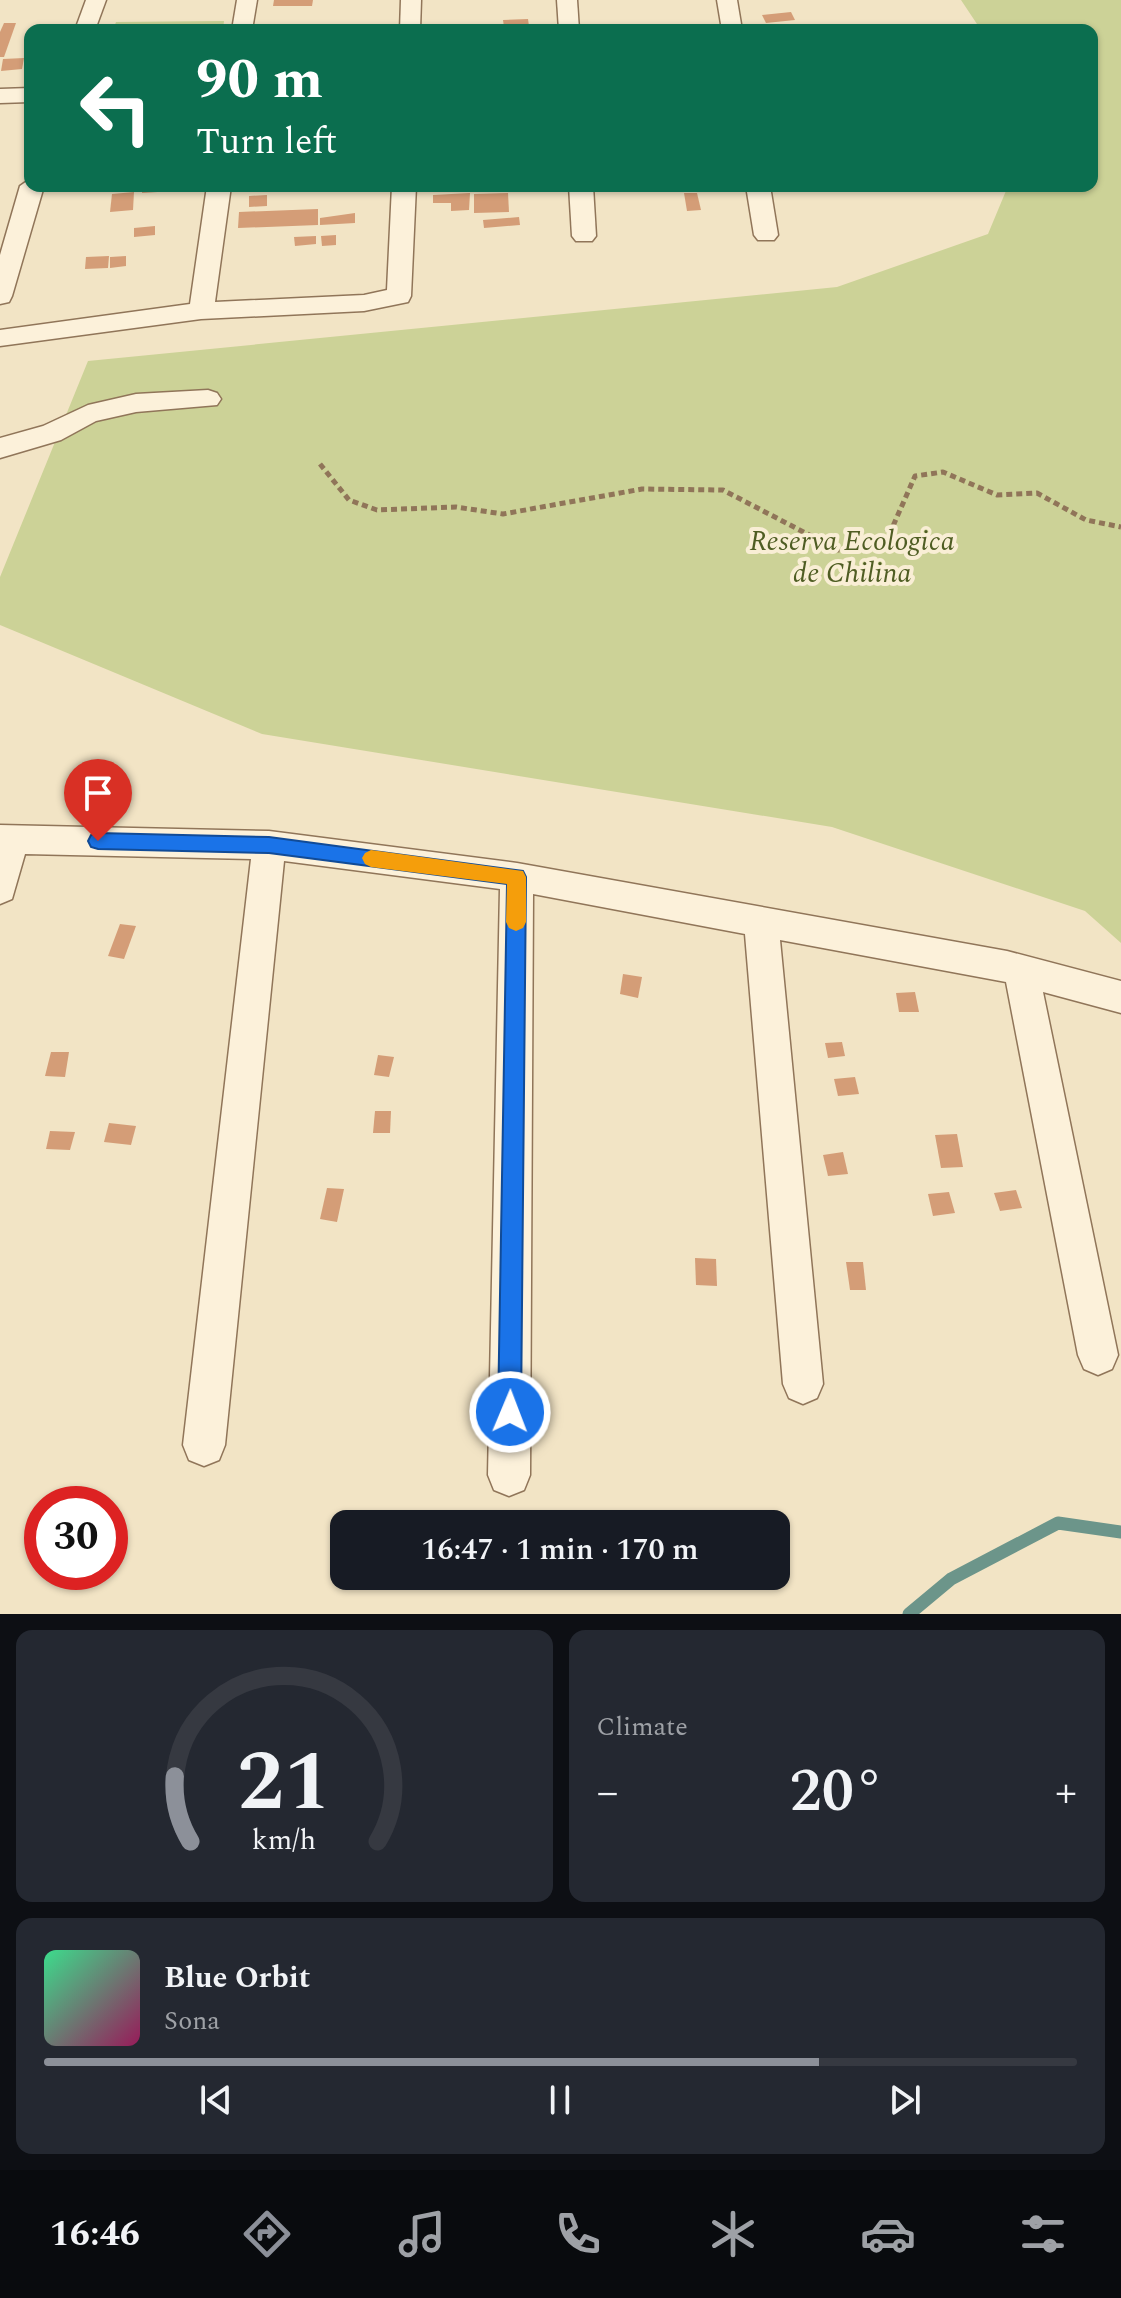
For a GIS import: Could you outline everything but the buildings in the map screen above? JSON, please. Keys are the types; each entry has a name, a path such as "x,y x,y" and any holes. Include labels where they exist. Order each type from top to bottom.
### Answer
{"street":[{"path":"87,24 96,0"},
{"path":"243,24 247,0"},
{"path":"410,24 411,0"},
{"path":"567,0 569,24"},
{"path":"727,0 731,24"},
{"path":"0,96 24,95"},
{"path":"0,296 30,192"},
{"path":"201,311 218,192"},
{"path":"0,338 201,311 364,303 399,296 404,192"},
{"path":"581,192 584,236"},
{"path":"759,192 766,235"},
{"path":"0,448 52,433 88,414 136,403 208,399"},
{"path":"0,889 6,839 269,845 517,877 1021,970 1121,997"},
{"path":"204,1445 269,845"},
{"path":"509,1475 517,877"},
{"path":"761,922 803,1384"},
{"path":"1021,970 1098,1355"}],"path":[{"path":"320,464 349,500 377,510 456,507 503,514 642,489 723,490 799,533 838,550 868,550 893,526 915,476 943,472 997,495 1037,493 1086,520 1121,527"}],"green space":[{"name":"Reserva Ecologica de Chilina","path":"961,0 1121,0 1121,943 1085,911 832,827 262,734 0,625 0,577 88,361 837,287 988,234 1006,192 1098,192 1098,24 977,24"},
{"path":"224,21 224,24 116,22"}],"waterway":[{"path":"909,1614 951,1579 1058,1523 1121,1532"}],"slow traffic":[{"path":"371,858 517,877 516,922"}],"route":[{"path":"98,841 269,845 517,877 510,1412"}]}
